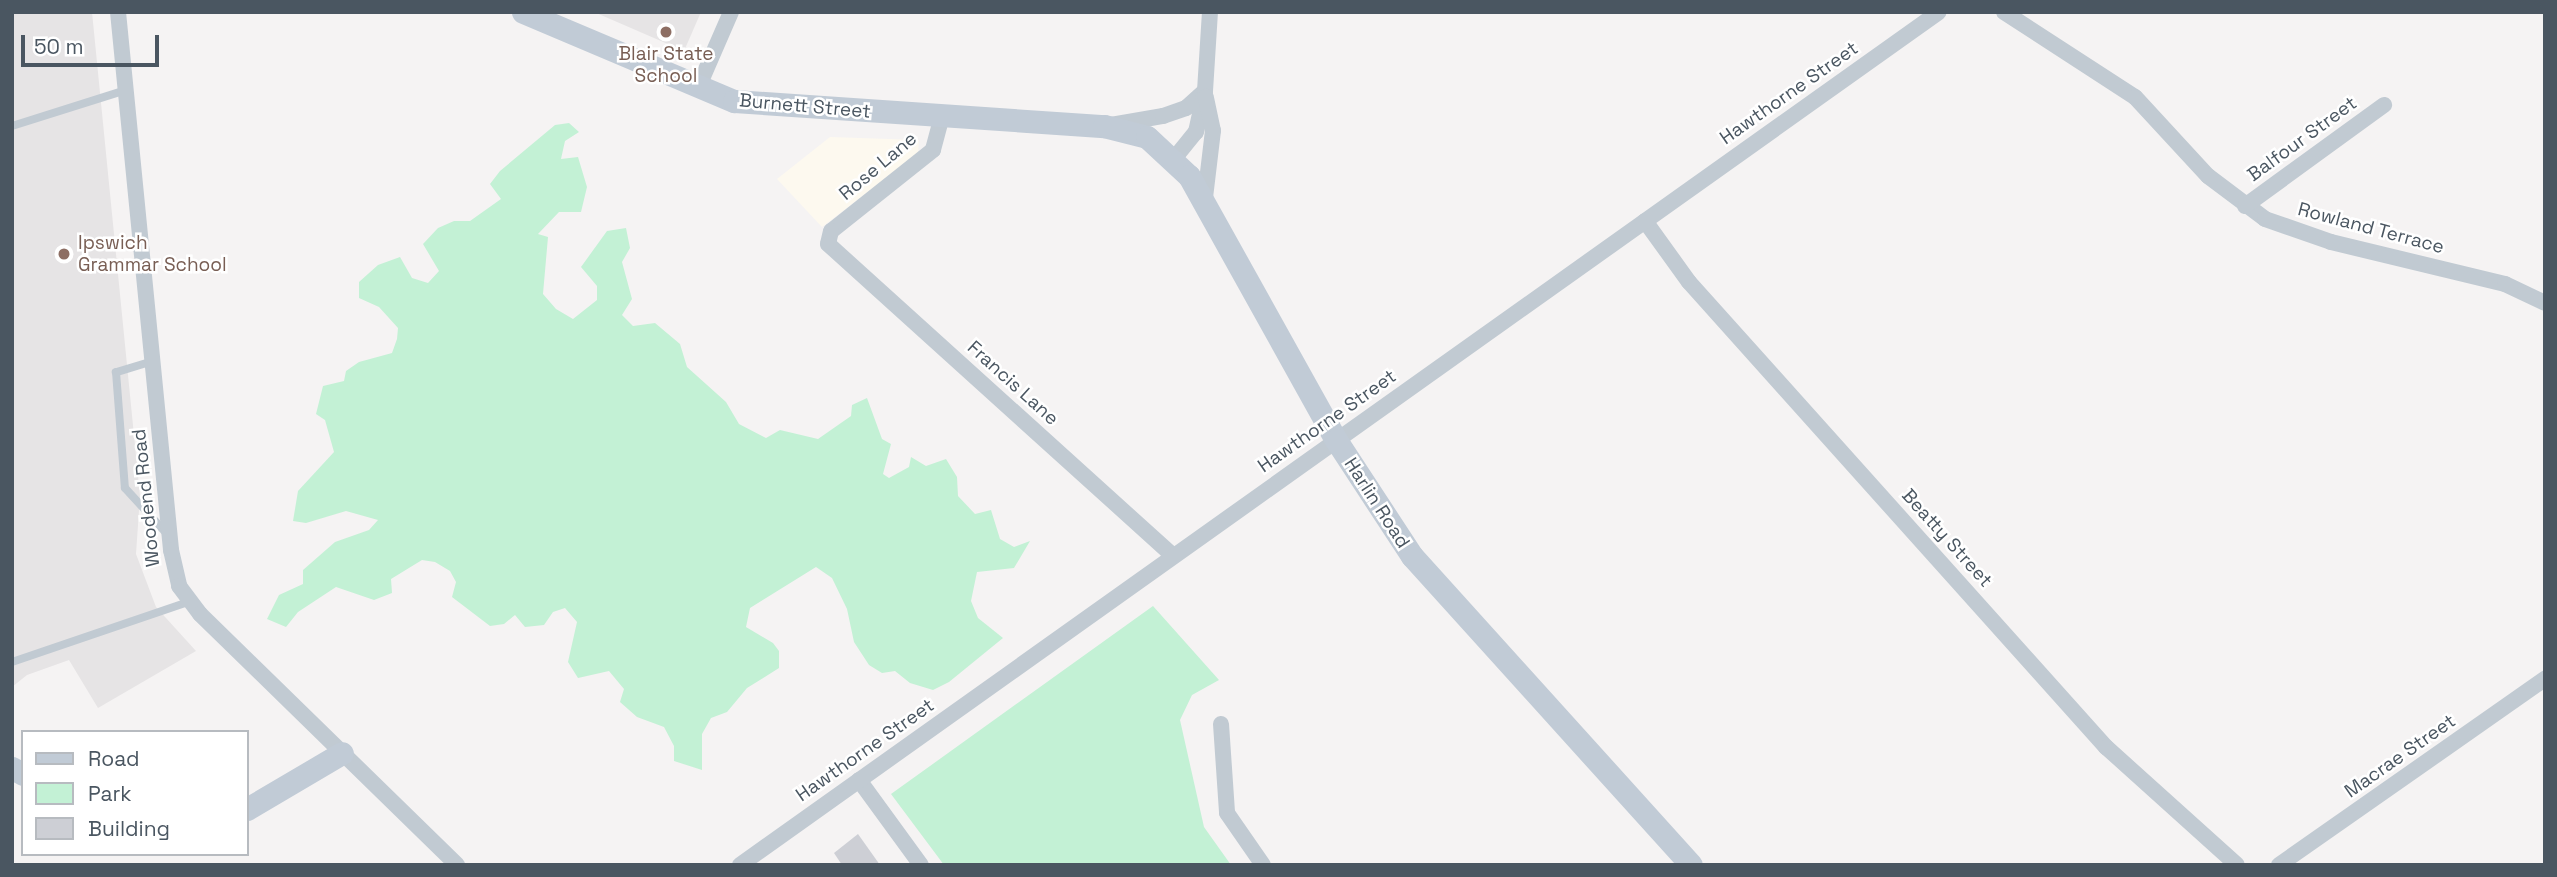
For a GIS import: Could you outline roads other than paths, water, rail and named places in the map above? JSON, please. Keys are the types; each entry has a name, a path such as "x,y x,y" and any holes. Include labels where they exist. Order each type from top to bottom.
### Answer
{"main road":[{"name":"Burnett Street","path":"523,12 698,88 744,103 1104,126"},
{"name":"Harlin Road","path":"1104,126 1147,137 1189,176 1336,440 1429,578 1691,865"},
{"path":"248,807 342,753"}],"street":[{"name":"Woodend Road","path":"118,12 176,577 188,602 457,865"},
{"path":"698,88 731,12"},
{"path":"1173,160 1196,132 1205,91 1210,12"},
{"name":"Hawthorne Street","path":"740,865 1939,12"},
{"name":"Rowland Terrace","path":"2004,12 2135,97 2208,176 2245,206 2298,233 2505,284 2545,303"},
{"path":"1104,126 1163,116 1186,108 1205,91"},
{"path":"1205,91 1213,131 1205,206"},
{"name":"Balfour Street","path":"2245,206 2384,105"},
{"name":"Rose Lane","path":"827,239 831,231 933,150 942,116"},
{"name":"Beatty Street","path":"1645,221 1689,282 2106,747 2237,865"},
{"name":"Francis Lane","path":"827,239 1173,556"},
{"name":"Macrae Street","path":"2279,865 2545,679"},
{"path":"1221,724 1227,813 1263,865"},
{"path":"859,780 921,865"}],"lane":[{"path":"12,126 126,90"},
{"path":"152,361 116,372 125,488 170,537"},
{"path":"12,662 188,602"}],"place":[{"name":"Blair State School","path":"666,32"},
{"name":"Ipswich Grammar School","path":"64,254"}]}
